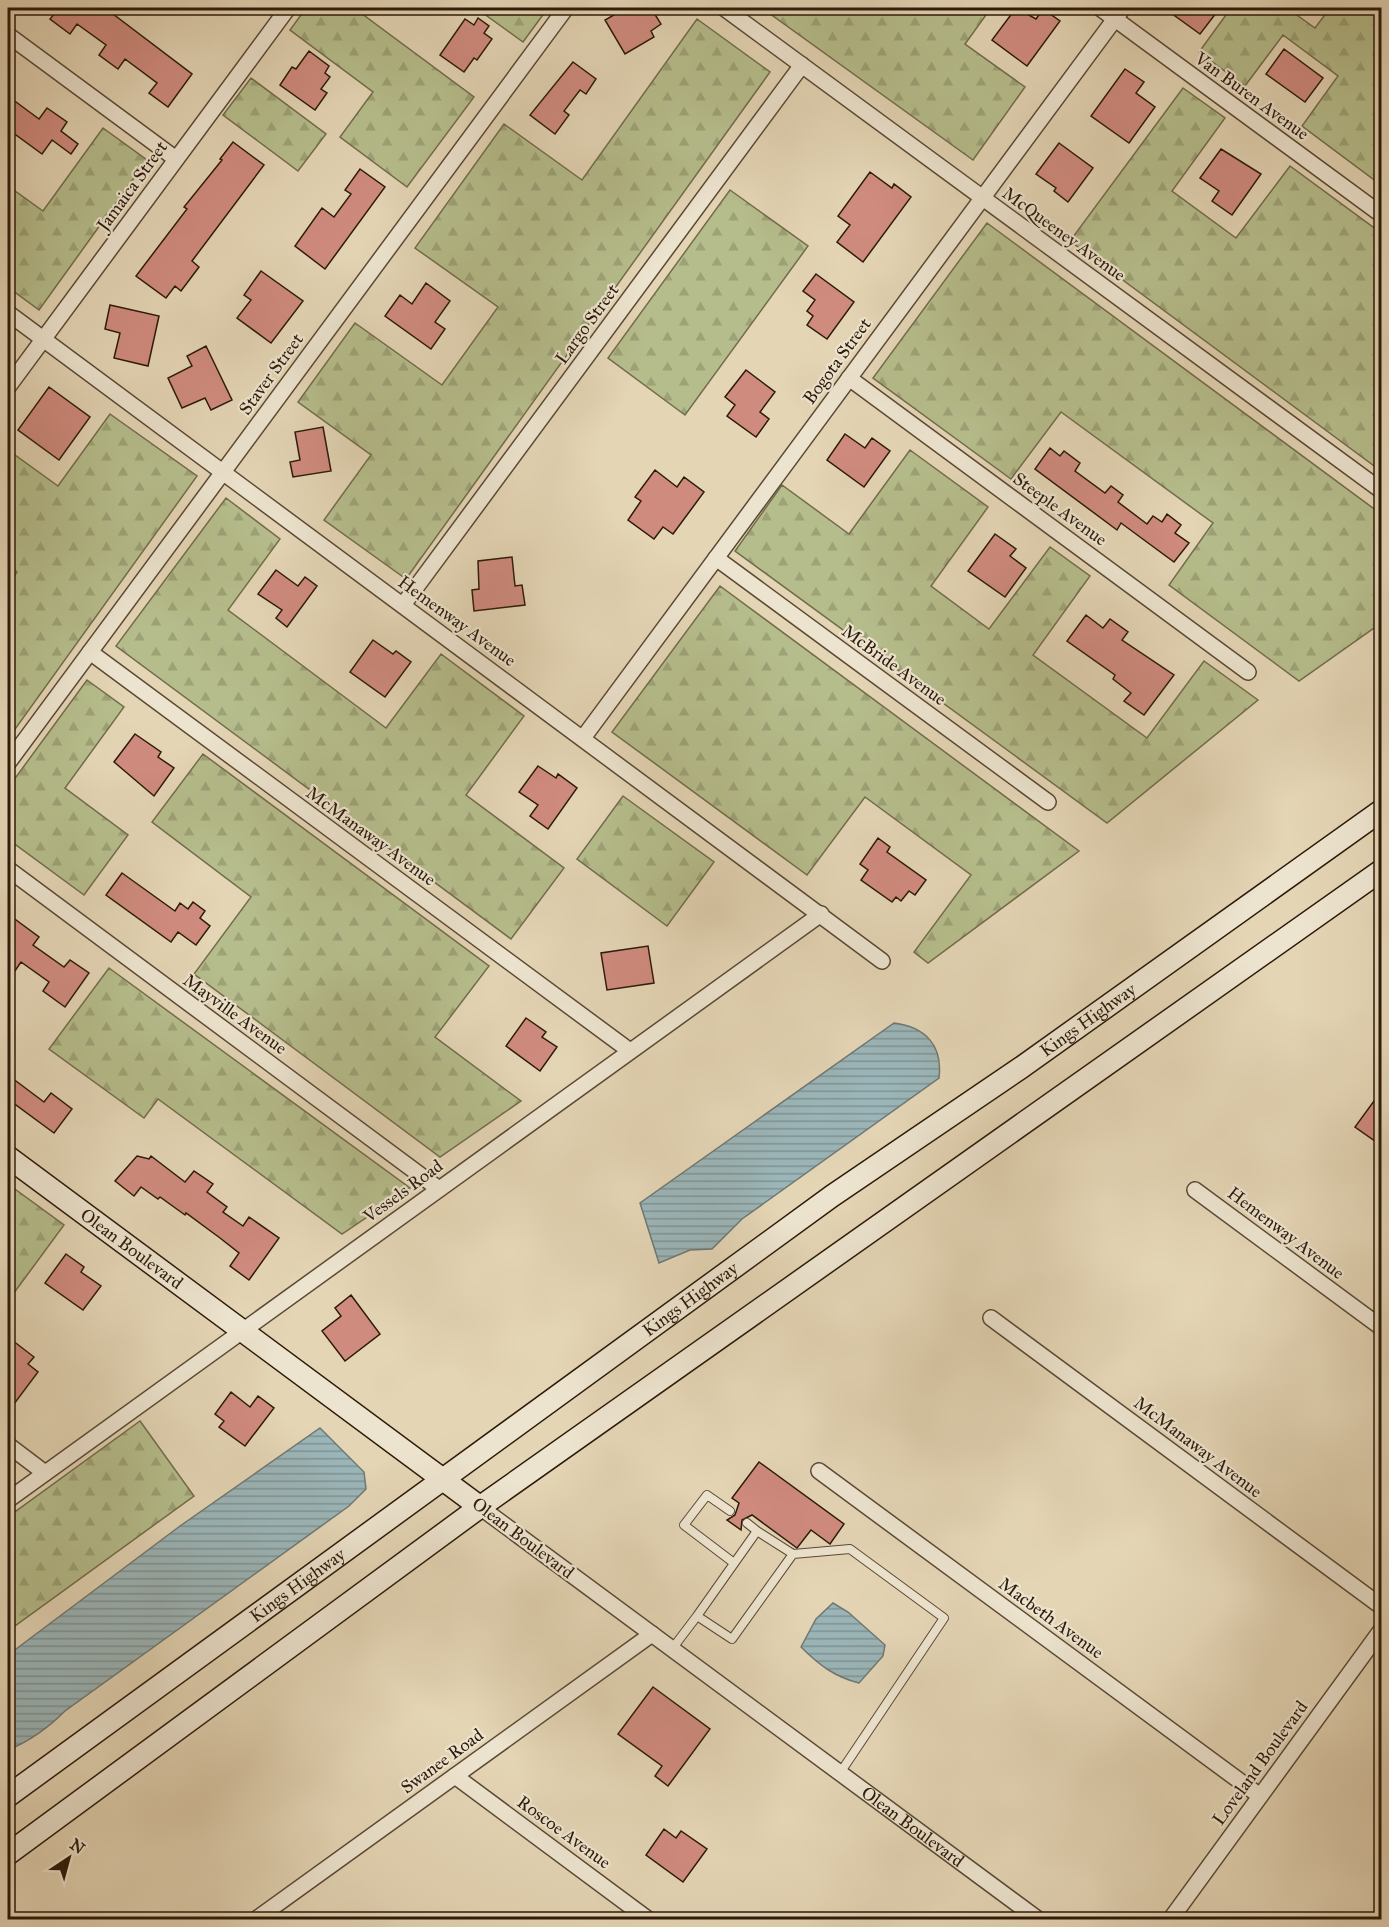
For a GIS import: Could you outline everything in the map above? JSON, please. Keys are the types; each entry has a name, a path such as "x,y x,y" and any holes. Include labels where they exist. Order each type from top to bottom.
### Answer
{"main road":[{"name":"Kings Highway","path":"8,1796 832,1196 1022,1067 1382,810"},
{"path":"8,1854 480,1507 1382,870"},
{"name":"Olean Boulevard","path":"8,1157 480,1507"}],"street":[{"name":"Jamaica Street","path":"8,387 288,8"},
{"name":"Staver Street","path":"8,763 566,8"},
{"name":"McQueeney Avenue","path":"724,8 1382,491"},
{"name":"Van Buren Avenue","path":"1100,8 1119,13 1382,216"},
{"name":"Bogota Street","path":"583,738 1119,13"},
{"path":"8,35 176,159"},
{"name":"Largo Street","path":"403,605 802,65"},
{"name":"Hemenway Avenue","path":"8,313 882,961"},
{"name":"Steeple Avenue","path":"849,378 1248,672"},
{"name":"McBride Avenue","path":"716,558 1048,802"},
{"name":"McManaway Avenue","path":"90,652 630,1052"},
{"name":"Mayville Avenue","path":"8,870 439,1189"},
{"name":"Vessels Road","path":"8,1500 821,914"},
{"name":"Hemenway Avenue","path":"1195,1190 1382,1328"},
{"name":"McManaway Avenue","path":"991,1318 1382,1607"},
{"path":"8,1445 45,1473"},
{"name":"Macbeth Avenue","path":"819,1471 1260,1796"},
{"name":"Olean Boulevard","path":"480,1507 1039,1920"},
{"name":"Loveland Boulevard","path":"1170,1920 1382,1629"},
{"name":"Swanee Road","path":"264,1917 652,1634"},
{"name":"Roscoe Avenue","path":"455,1776 649,1920"}],"lane":[{"path":"730,1511 707,1495 684,1525 734,1563"},
{"path":"747,1523 793,1554 850,1550 944,1618 840,1773"},
{"path":"672,1648 757,1531"},
{"path":"697,1616 732,1639 793,1554"}],"green space":[{"path":"306,8 354,8 474,97 407,187 340,137 373,92 290,30"},
{"path":"476,8 548,8 523,42"},
{"path":"762,8 991,8 965,44 1025,87 973,160"},
{"path":"1231,8 1287,8 1315,28 1330,8 1381,8 1381,185 1302,126 1338,76 1283,35 1245,86 1199,52"},
{"path":"697,19 770,72 406,579 324,520 371,455 298,402 355,323 442,385 498,307 415,248 504,124 582,180"},
{"path":"251,78 326,134 298,171 223,115"},
{"path":"1183,88 1225,118 1172,191 1236,238 1290,166 1381,233 1381,471 1070,241"},
{"path":"103,128 147,160 39,310 8,287 8,186 43,211"},
{"path":"730,190 808,246 685,415 608,358"},
{"path":"987,223 1381,514 1381,623 1299,681 1169,585 1213,523 1061,412 1011,479 873,378"},
{"path":"110,414 197,476 8,739 8,586 17,572 8,565 8,450 58,486"},
{"path":"910,450 988,507 931,586 989,629 1050,547 1090,576 1033,655 1147,738 1204,661 1258,700 1107,823 735,551 782,485 849,534"},
{"path":"226,498 280,539 228,610 386,728 441,654 524,716 466,795 564,868 511,939 116,646"},
{"path":"720,586 1079,851 928,963 914,952 971,875 865,797 807,875 612,732"},
{"path":"87,680 124,707 65,788 128,835 84,895 8,839 8,788"},
{"path":"203,754 489,966 435,1037 521,1101 440,1157 194,974 251,897 152,822"},
{"path":"623,796 714,862 667,926 577,859"},
{"path":"109,968 410,1188 342,1234 158,1099 144,1118 49,1049"},
{"path":"8,1184 64,1225 8,1301"},
{"path":"140,1421 194,1496 8,1631 8,1517"}],"water":[{"path":"894,1023 915,1029 930,1040 938,1056 939,1078 742,1219 712,1249 690,1250 659,1263 640,1203"},
{"path":"320,1428 364,1472 366,1489 349,1506 65,1711 38,1734 8,1750 8,1655 180,1526"},
{"path":"833,1603 848,1612 885,1645 883,1656 859,1683 828,1670 801,1647 816,1619"}],"building":[{"path":"59,8 105,8 192,74 168,107 149,93 157,83 125,59 118,69 99,55 106,45 77,24 70,34 50,19"},
{"path":"626,8 651,8 661,24 651,31 654,37 625,54 605,20"},
{"path":"1016,8 1036,19 1043,9 1060,21 1027,66 992,40"},
{"path":"1164,8 1220,8 1200,34"},
{"path":"478,18 489,26 484,33 492,39 477,60 474,58 464,72 440,55 465,19 474,25"},
{"path":"1284,49 1323,78 1305,102 1266,74"},
{"path":"309,51 329,66 325,73 330,77 321,89 327,93 315,110 280,85 292,67 296,69"},
{"path":"573,62 596,79 586,94 580,90 564,111 569,115 555,134 530,115"},
{"path":"1125,69 1144,82 1136,93 1155,107 1129,143 1091,116"},
{"path":"8,96 39,119 47,108 67,122 61,131 78,144 71,154 52,140 42,154 8,129"},
{"path":"233,142 264,165 192,261 199,267 181,291 175,286 166,298 136,276 187,209 184,207 222,160 220,159"},
{"path":"1059,143 1093,168 1068,202 1054,191 1056,188 1036,174"},
{"path":"1221,149 1261,174 1232,215 1212,201 1219,191 1200,178"},
{"path":"360,169 385,187 325,269 295,246 322,208 334,217 351,194 345,190"},
{"path":"870,172 892,188 894,184 911,197 863,262 837,242 850,225 838,216"},
{"path":"261,271 303,301 271,343 237,318 251,300 244,295"},
{"path":"816,274 854,302 827,339 807,325 813,316 807,311 815,300 803,291"},
{"path":"426,283 450,301 435,322 445,329 431,349 385,316 400,295 412,304"},
{"path":"110,305 159,316 148,366 114,358 120,333 105,329"},
{"path":"206,346 232,400 211,410 205,398 182,408 168,378 192,366 187,356"},
{"path":"746,370 775,392 760,412 769,419 756,437 727,416 735,405 725,397"},
{"path":"49,387 90,417 59,460 18,430"},
{"path":"323,427 331,471 293,477 290,462 300,460 295,432"},
{"path":"845,434 865,448 872,438 890,451 864,487 827,460"},
{"path":"1050,448 1060,456 1064,451 1080,463 1075,471 1105,493 1111,486 1123,495 1118,502 1147,524 1153,516 1162,522 1167,514 1181,525 1175,533 1189,543 1174,562 1121,523 1117,530 1035,469"},
{"path":"655,470 677,487 684,477 704,492 673,534 663,527 654,539 628,520 641,501 635,497"},
{"path":"995,534 1016,549 1010,556 1026,568 1005,597 968,571"},
{"path":"512,557 515,586 522,585 525,605 474,611 472,590 479,589 478,561"},
{"path":"276,570 298,586 305,577 317,586 287,627 276,618 282,610 258,594"},
{"path":"1086,615 1103,628 1110,619 1128,632 1122,640 1174,675 1144,715 1124,701 1131,693 1113,679 1115,675 1067,641"},
{"path":"373,640 393,654 396,651 411,662 385,697 350,672"},
{"path":"135,734 161,752 158,757 174,768 154,796 114,762"},
{"path":"538,766 556,778 558,774 577,788 548,829 530,816 538,805 519,792"},
{"path":"878,838 890,847 887,852 926,880 915,895 909,891 901,901 896,897 892,902 861,880 868,870 860,864"},
{"path":"122,873 175,911 180,903 188,909 193,902 205,911 200,918 210,926 196,945 178,932 171,942 106,895"},
{"path":"8,914 39,937 33,945 64,967 70,960 89,973 65,1007 43,991 49,982 21,962 8,981"},
{"path":"648,946 654,983 607,990 601,953"},
{"path":"526,1018 546,1032 542,1037 557,1047 540,1071 506,1046"},
{"path":"8,1075 44,1102 51,1093 72,1109 54,1133 8,1099"},
{"path":"1382,1090 1382,1146 1355,1127"},
{"path":"137,1156 149,1159 151,1156 185,1182 194,1171 213,1184 207,1192 227,1207 223,1212 243,1226 249,1217 279,1238 249,1280 230,1266 239,1253 220,1238 160,1197 158,1199 141,1187 134,1196 115,1181"},
{"path":"66,1254 84,1267 81,1272 101,1286 83,1310 45,1283"},
{"path":"351,1295 380,1334 345,1361 322,1331 341,1316 335,1308"},
{"path":"8,1337 34,1357 28,1364 38,1372 8,1412"},
{"path":"231,1392 250,1407 258,1396 274,1408 245,1446 219,1427 224,1421 215,1414"},
{"path":"759,1462 844,1524 830,1544 811,1530 797,1548 752,1515 742,1520 741,1530 727,1520 735,1515 739,1503 732,1498"},
{"path":"653,1687 710,1729 668,1786 655,1776 662,1766 618,1734"},
{"path":"664,1829 676,1838 681,1831 707,1849 683,1882 646,1855"}]}
